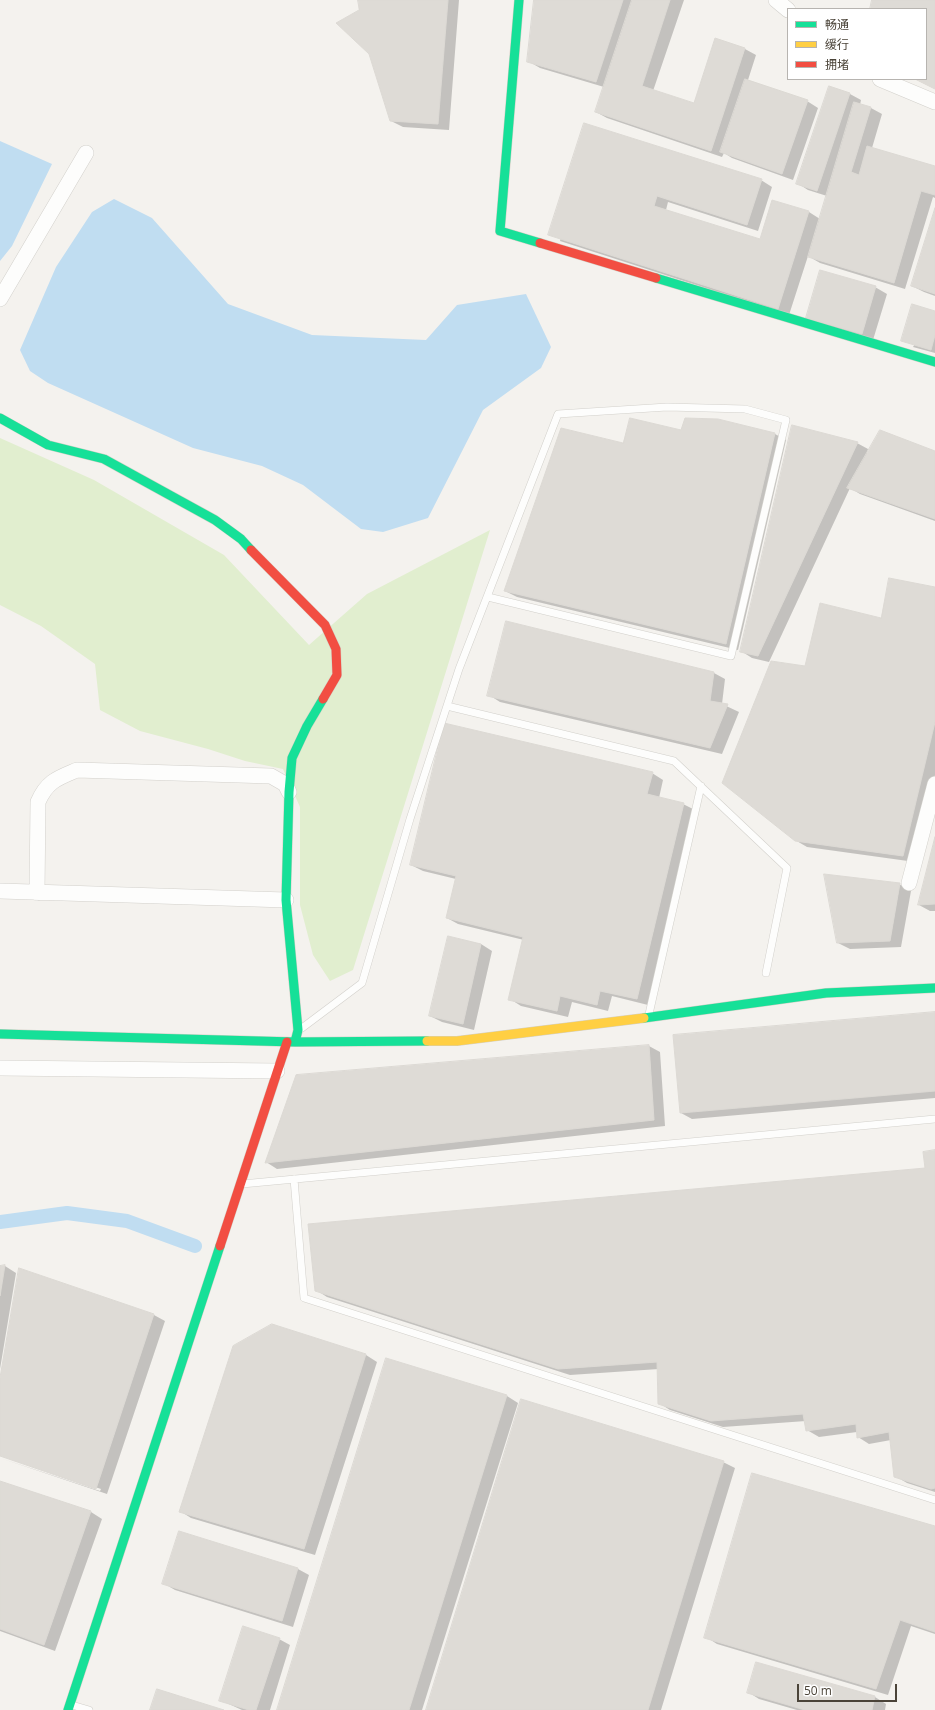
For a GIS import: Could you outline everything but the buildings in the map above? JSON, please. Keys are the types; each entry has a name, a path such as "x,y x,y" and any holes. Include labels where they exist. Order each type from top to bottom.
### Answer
{"street":[{"path":"518,0 500,231 935,362"},
{"path":"882,80 935,102"},
{"path":"0,299 86,153"},
{"path":"0,418 48,445 104,459 215,520 241,539 325,625 336,649 337,675 307,726 292,758 289,792 286,900 298,1030 277,1071 69,1707"},
{"path":"37,893 38,802 43,790 55,779 77,770 272,776 284,784 289,792"},
{"path":"909,883 935,784"},
{"path":"0,891 286,900"},
{"path":"0,1034 291,1042 456,1041 826,993 935,988"},
{"path":"0,1068 277,1071"}],"lane":[{"path":"298,1030 362,983 410,819 459,669 558,414 667,407 745,409 786,420 731,656 488,597"},
{"path":"447,706 674,761 787,868 766,973"},
{"path":"648,1017 701,786"},
{"path":"240,1184 935,1119"},
{"path":"294,1179 304,1298 935,1500"},
{"path":"69,1707 89,1710"}],"green space":[{"path":"0,438 94,480 224,555 309,645 367,594 490,530 353,970 330,981 313,955 300,905 300,807 283,769 245,761 208,749 140,731 100,710 95,664 41,626 0,605"}],"water":[{"path":"0,141 52,164 12,246 0,261"},
{"path":"114,199 152,218 228,304 312,335 426,340 457,305 526,294 551,347 541,368 483,410 428,518 383,532 361,529 303,485 262,466 193,448 48,383 30,371 20,350 56,267 92,212"}],"waterway":[{"path":"0,1222 67,1213 127,1221 195,1246"}],"traffic: fast":[{"path":"519,0 500,231 540,243"},
{"path":"656,278 935,362"},
{"path":"0,418 48,445 104,459 215,520 241,539 251,550"},
{"path":"295,1042 298,1030 286,900 289,792 292,758 307,726 323,699"},
{"path":"644,1018 826,993 935,988"},
{"path":"0,1034 295,1042 427,1041"},
{"path":"68,1710 220,1246"}],"traffic: slow":[{"path":"427,1041 457,1041 644,1018"}],"traffic: jam":[{"path":"540,243 656,278"},
{"path":"251,550 325,625 336,649 337,675 323,699"},
{"path":"220,1246 287,1042"}]}
